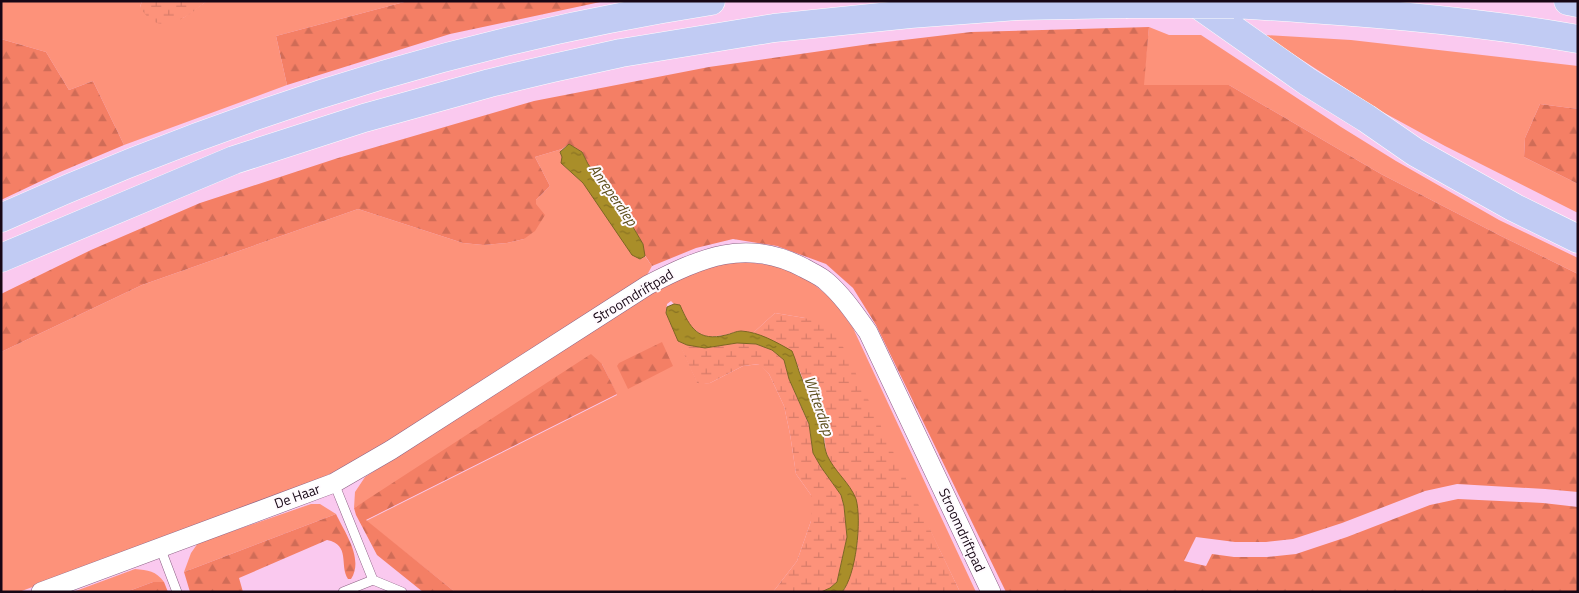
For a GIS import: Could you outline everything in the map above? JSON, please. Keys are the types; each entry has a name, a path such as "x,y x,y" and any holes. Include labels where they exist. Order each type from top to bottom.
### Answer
{"highway":[{"path":"1,218 66,189 224,127 332,90 460,53 602,22 711,1"},
{"path":"1193,1 1308,82 1366,118 1415,152 1515,208 1578,239"},
{"path":"1568,1 1578,3"},
{"path":"1,258 234,160 364,118 553,68 621,53 774,28 910,14 1007,7 1234,4 1431,18 1578,39"}],"street":[{"name":"Stroomdriftpad","path":"334,483 391,450 648,285 672,272 709,257 752,252 777,257 796,264 825,280 845,301 868,332 991,592"},
{"name":"De Haar","path":"41,592 160,546 334,483"}],"lane":[{"name":"De Haar","path":"334,483 373,580"},
{"path":"160,546 178,592"},
{"path":"343,592 373,580 402,592"}],"green space":[{"path":"1,1 142,1 140,7 183,18 207,1 408,1 276,36 287,85 124,145 93,81 69,90 46,52 1,39"},
{"path":"142,1 207,1 181,19 173,23 164,24 148,17 140,7"},
{"path":"408,1 605,1 450,34 287,85 276,36"},
{"path":"1149,27 1169,35 1201,35 1396,161 1499,220 1578,258 1578,274 1381,174 1229,85 1143,85"},
{"path":"1149,27 1144,85 1229,85 1381,174 1578,274 1578,492 1457,484 1425,491 1342,523 1293,539 1266,542 1235,542 1196,537 1184,561 1206,566 1212,554 1234,557 1267,557 1296,554 1347,537 1430,505 1458,499 1543,503 1578,507 1578,592 1006,592 876,325 853,288 826,264 777,246 733,239 696,248 652,266 644,254 643,244 630,222 588,164 582,152 569,144 562,149 535,157 550,186 536,200 536,204 545,215 535,231 524,239 483,245 463,243 358,209 142,285 1,352 1,294 91,250 200,203 338,158 534,101 709,67 870,44 971,32"},
{"path":"1264,35 1351,40 1578,66 1578,109 1540,104 1525,138 1524,157 1578,184 1578,213 1445,146 1379,110"},
{"path":"1,39 46,52 69,90 93,81 124,145 1,200"},
{"path":"1540,104 1578,109 1578,184 1524,157 1525,138"},
{"path":"562,149 560,152 562,164 583,183 640,259 645,256 652,266 647,275 397,437 355,462 309,484 19,592 1,592 1,352 142,285 358,209 463,243 483,245 524,239 536,200 550,186 535,157"},
{"path":"736,261 778,266 811,282 832,299 853,328 976,592 960,592 930,530 805,318 775,313 753,333 739,331 709,337 700,334 688,324 680,305 674,304 671,301 667,304 666,313 698,384 710,383 743,366 760,364 769,374 784,406 796,474 811,495 811,521 797,561 773,592 455,592 366,521 617,395 602,364 354,508 355,492 365,477 662,287 705,267"},
{"path":"775,313 805,318 835,330 960,592 842,592 845,588 857,546 856,500 847,484 832,466 826,452 824,434 797,364 753,333"},
{"path":"678,341 687,345 756,344 772,350 784,360 789,379 809,425 813,453 841,495 844,506 847,537 837,582 830,588 821,592 773,592 797,561 811,521 811,495 796,474 784,406 769,374 759,364 743,366 710,383 698,385"},
{"path":"662,342 673,366 628,389 617,366 619,363"},
{"path":"591,354 602,364 617,394 366,520 455,592 423,592 377,555 354,508"},
{"path":"311,504 320,504 336,514 184,572 191,553 198,543"},
{"path":"336,514 352,546 355,563 351,579 348,579 345,574 342,551 339,546 327,540 239,578 243,592 190,592 184,572"},
{"path":"135,569 158,575 164,582 153,582 126,592 73,592"},
{"path":"153,582 164,582 168,592 126,592"}],"water":[{"path":"569,144 582,152 588,164 630,222 643,244 645,256 640,259 632,255 583,183 561,163 562,157 560,152"},
{"name":"Witterdiep","path":"674,304 680,305 687,320 702,335 716,337 739,331 754,333 792,351 804,384 821,421 827,455 853,493 858,508 858,533 854,561 851,574 842,592 821,592 837,582 847,537 844,506 841,495 813,453 809,424 789,379 784,360 772,350 756,344 737,343 705,348 687,345 678,341 666,313 667,307"}],"water label":[{"name":"Anreperdiep","path":"613,195"}]}
